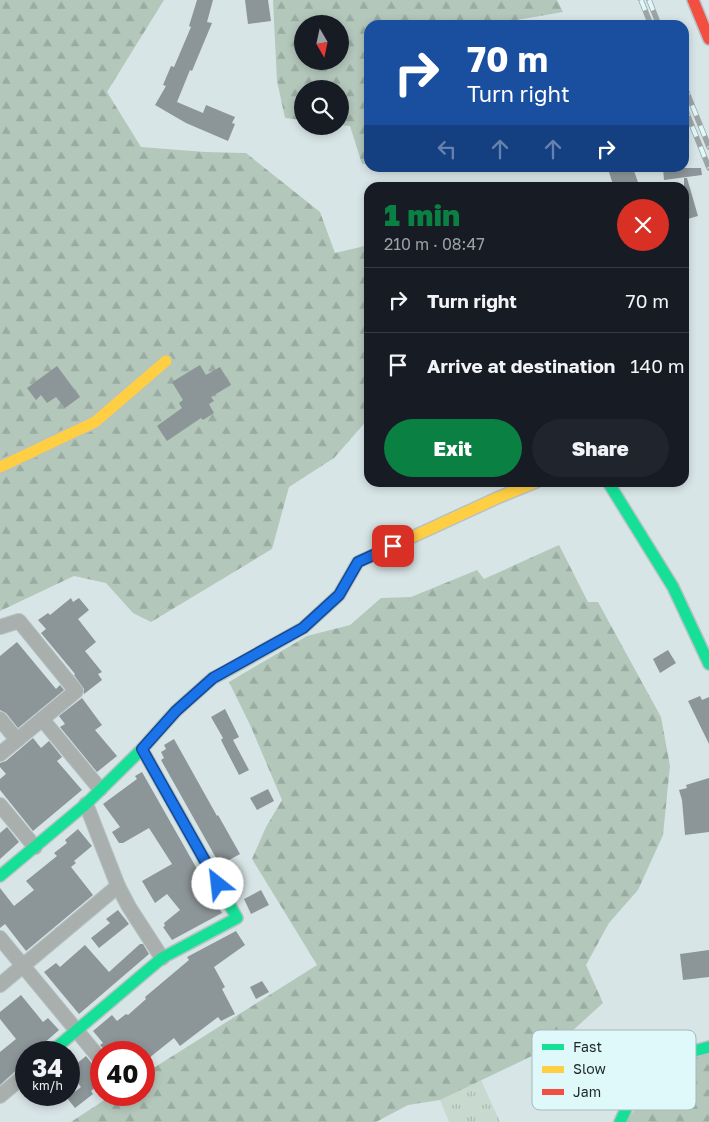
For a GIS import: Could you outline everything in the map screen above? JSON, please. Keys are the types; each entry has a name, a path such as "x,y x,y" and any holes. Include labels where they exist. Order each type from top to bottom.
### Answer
{"main road":[{"path":"693,0 709,39"},
{"path":"0,467 95,422 166,361"},
{"path":"0,876 86,804 100,788 142,749 176,711 213,678 303,628 339,595 358,562 524,487"},
{"path":"611,487 673,587 709,664"},
{"path":"65,1041 162,958 237,918 142,749"},
{"path":"696,1050 709,1047"},
{"path":"620,1122 626,1110"}],"street":[{"path":"0,628 19,621 76,691 0,754"},
{"path":"0,719 17,740"},
{"path":"42,719 100,788"},
{"path":"86,804 118,886 129,907 162,958"},
{"path":"0,805 35,847"},
{"path":"0,985 118,886"},
{"path":"0,938 90,1047"},
{"path":"0,1096 15,1083"}],"green space":[{"path":"0,0 164,0 107,92 141,147 246,153 320,212 335,253 364,246 364,424 334,458 289,487 272,549 151,622 133,613 106,583 74,576 0,611"},
{"path":"273,0 557,0 563,12 517,20 364,20 364,164 362,164 349,126 349,80 294,80 294,119 285,118 277,81"},
{"path":"559,545 588,602 598,602 661,717 670,766 663,835 638,890 609,923 586,965 603,1003 573,1030 532,1030 532,1056 440,1100 408,1105 376,1122 71,1122 95,1106 155,1106 155,1067 317,965 252,859 266,827 282,800 251,727 229,682 307,636 350,625 381,598 411,597 477,570 484,579"},
{"path":"709,1050 709,1122 625,1122 635,1110 696,1110 696,1055"},
{"path":"481,1080 500,1122 449,1122 440,1100"}],"building":[{"path":"197,0 213,0 207,22 212,23 177,102 203,113 206,105 235,117 232,123 235,124 228,141 186,123 155,105 166,86 163,85 171,66 174,67 191,27 189,26"},
{"path":"245,0 268,0 271,21 248,24"},
{"path":"689,168 701,168 702,175 664,180 663,172 689,172"},
{"path":"609,172 634,172 638,182 612,182"},
{"path":"689,185 698,216 689,219"},
{"path":"200,365 206,375 220,367 231,385 211,397 214,401 209,404 214,413 203,420 201,418 167,441 157,426 182,408 179,403 183,400 172,382"},
{"path":"57,366 80,397 65,408 56,397 47,403 41,395 36,400 27,388"},
{"path":"71,598 73,602 79,598 89,610 78,619 96,642 85,651 102,672 98,674 102,680 84,694 84,689 75,674 41,633 46,629 38,620 48,613 50,615"},
{"path":"17,642 56,689 60,685 64,690 18,728 6,713 0,710 0,656"},
{"path":"668,650 676,663 660,673 653,659"},
{"path":"700,696 702,700 709,697 709,744 688,701"},
{"path":"82,698 102,725 95,730 117,756 97,772 60,727 65,724 59,716"},
{"path":"225,709 239,737 233,740 249,770 239,775 221,740 223,738 211,717"},
{"path":"33,738 41,748 49,741 62,757 57,761 82,790 33,831 0,790 0,779 6,774 0,767 0,763 6,761"},
{"path":"174,739 240,854 220,865 161,760 164,758 161,752 166,749 164,745"},
{"path":"142,772 222,913 172,940 163,927 165,926 164,923 180,910 167,894 155,903 142,881 172,864 149,828 123,843 119,843 112,832 120,827 103,804 137,779 135,776"},
{"path":"709,778 709,832 685,835 682,800 679,790 687,788 686,785"},
{"path":"268,789 274,801 257,810 250,798"},
{"path":"7,827 19,842 0,859 0,833"},
{"path":"78,829 92,846 74,861 76,863 71,867 93,895 26,951 5,924 0,928 0,888 14,906 34,890 26,881 57,856 54,853 67,843 65,840"},
{"path":"261,890 269,905 251,914 244,899"},
{"path":"118,910 129,924 99,948 91,938 110,923 106,919"},
{"path":"236,931 245,945 214,967 225,987 222,989 235,1014 221,1021 218,1017 180,1046 174,1038 155,1053 155,1041 101,1041 93,1031 112,1015 117,1021 126,1014 128,1015 146,999 145,997 189,960 187,957"},
{"path":"140,944 143,944 149,954 79,1014 44,972 56,963 60,967 85,945 109,972"},
{"path":"709,950 709,977 683,980 680,954"},
{"path":"262,981 269,992 256,999 250,987"},
{"path":"21,995 43,1022 48,1018 59,1030 46,1041 15,1041 15,1072 0,1085 0,1052 16,1039 0,1019 0,1012"},
{"path":"86,1056 90,1061 90,1096 80,1104 81,1087 80,1061"}],"railway":[{"path":"641,0 649,20"},
{"path":"649,0 657,20"},
{"path":"689,97 709,147"},
{"path":"689,118 709,168"}],"traffic: fast":[{"path":"611,487 673,587 709,664"},
{"path":"0,876 86,804 142,749 176,711 213,678 223,673"},
{"path":"64,1041 162,958 237,918 181,818"},
{"path":"696,1050 709,1047"},
{"path":"620,1122 626,1110"}],"traffic: slow":[{"path":"0,467 95,422 166,361"},
{"path":"223,673 303,628 339,595 358,562 524,487"}],"traffic: jam":[{"path":"693,0 709,39"},
{"path":"142,749 181,818"}],"route":[{"path":"218,884 142,749 176,711 213,678 303,628 339,595 358,562 393,546"}]}
